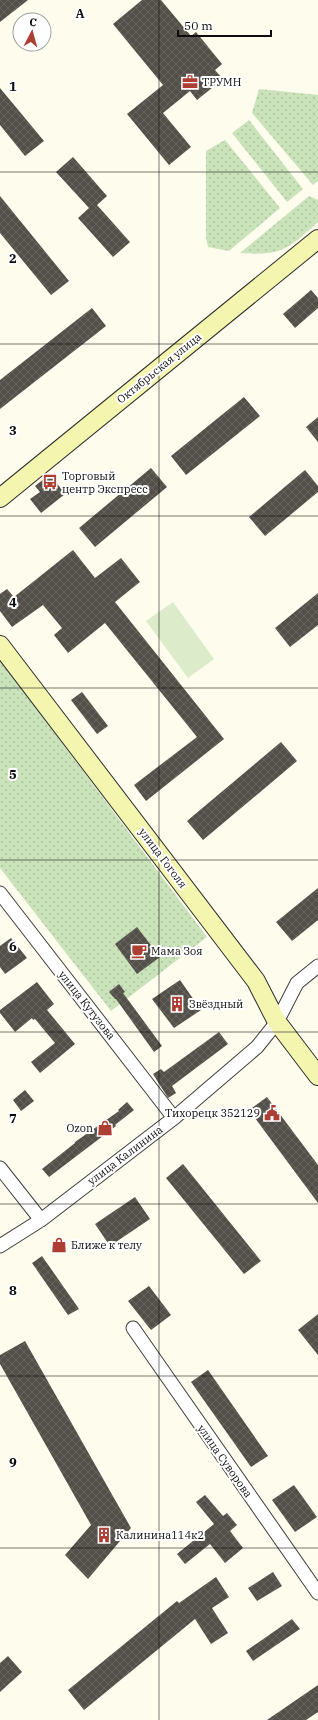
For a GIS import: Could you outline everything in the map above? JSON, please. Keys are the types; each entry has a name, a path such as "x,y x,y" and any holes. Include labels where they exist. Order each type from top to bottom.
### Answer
{"main road":[{"name":"Октябрьская улица","path":"0,498 318,239"},
{"name":"улица Гоголя","path":"0,645 256,981 278,1022 318,1076"}],"street":[{"name":"улица Кутузова","path":"0,893 174,1118"},
{"name":"улица Калинина","path":"0,1246 41,1220 174,1118 257,1047 278,1022 297,982 318,966"},
{"path":"0,1168 41,1220"},
{"name":"улица Суворова","path":"133,1328 318,1593"}],"green space":[{"path":"259,89 318,95 318,181 313,185 252,113"},
{"path":"249,120 303,189 287,202 232,133"},
{"path":"225,140 280,208 229,251 208,247 206,238 206,151"},
{"path":"309,196 318,200 318,222 299,239 284,249 275,252 254,254 240,253"},
{"path":"173,602 214,659 188,678 146,621"},
{"path":"0,660 207,937 111,1011 0,868"}],"building":[{"path":"0,0 28,0 12,12 0,22"},
{"name":"ТРУМН","path":"142,0 161,0 191,36 196,32 222,64 215,70 223,79 197,100 190,91 163,113 191,147 169,165 127,114 163,85 113,24"},
{"path":"0,88 44,141 25,156 0,125"},
{"path":"73,157 107,196 97,205 130,242 113,257 78,218 89,208 56,172"},
{"path":"0,196 69,281 51,295 0,233"},
{"path":"311,290 318,298 318,308 295,328 283,314"},
{"path":"92,308 106,326 0,409 0,380"},
{"path":"244,397 260,416 186,475 171,456"},
{"path":"318,417 318,442 306,427"},
{"path":"151,468 167,487 95,547 79,528"},
{"path":"305,470 318,486 318,492 265,536 249,517"},
{"path":"50,474 65,494 41,513 30,499 40,492 35,486"},
{"path":"73,550 95,578 121,558 140,582 115,602 224,739 146,801 134,785 197,737 105,623 68,653 54,635 62,628 43,605 12,627 0,611 0,594 7,589 14,597"},
{"path":"318,593 318,625 290,647 275,628"},
{"path":"82,692 108,726 97,734 71,700"},
{"path":"281,742 297,761 203,840 187,821"},
{"path":"318,888 318,920 292,941 276,922"},
{"path":"137,927 160,957 137,974 115,944"},
{"path":"11,938 27,958 5,974 0,967 0,946"},
{"name":"Звёздный","path":"180,980 201,1010 174,1028 152,999"},
{"path":"37,982 54,1004 47,1010 75,1044 40,1073 31,1062 55,1043 35,1019 33,1020 32,1018 15,1032 0,1013 0,1010"},
{"path":"119,984 125,992 123,993 162,1046 154,1052 116,999 109,992"},
{"path":"219,1032 228,1044 172,1086 176,1093 168,1098 153,1074 161,1069 164,1072"},
{"path":"25,1090 34,1101 21,1111 13,1100"},
{"path":"267,1097 318,1165 318,1203 249,1110"},
{"path":"127,1102 134,1110 115,1125 116,1126 49,1177 42,1169 75,1142 119,1111 118,1110"},
{"path":"183,1164 261,1261 244,1274 166,1178"},
{"path":"135,1197 150,1219 110,1246 95,1224"},
{"path":"42,1256 79,1309 68,1315 32,1263"},
{"path":"149,1286 171,1315 151,1330 128,1301"},
{"path":"318,1314 318,1355 298,1330"},
{"path":"25,1341 131,1528 88,1579 65,1555 91,1525 0,1364 0,1355"},
{"path":"208,1370 268,1456 251,1467 191,1382"},
{"path":"294,1485 317,1517 295,1532 272,1500"},
{"path":"205,1495 223,1516 227,1513 237,1525 230,1531 243,1548 225,1563 210,1544 185,1564 177,1554 214,1524 196,1502"},
{"path":"273,1572 282,1586 257,1601 248,1588"},
{"path":"216,1577 229,1597 212,1608 228,1633 211,1644 195,1619 84,1710 68,1690 177,1601 179,1603"},
{"path":"292,1619 300,1629 253,1661 246,1651"},
{"path":"8,1656 22,1672 0,1692 0,1663"},
{"path":"318,1685 318,1712 306,1720 267,1720"}],"place":[{"name":"ТРУМН","path":"190,82"},
{"name":"Торговый центр Экспресс","path":"50,482"},
{"name":"Мама Зоя","path":"139,951"},
{"name":"Звёздный","path":"177,1004"},
{"name":"Тихорецк 352129","path":"272,1113"},
{"name":"Ozon","path":"105,1128"},
{"name":"Ближе к телу","path":"59,1245"},
{"name":"Калинина114к2","path":"104,1535"}]}
